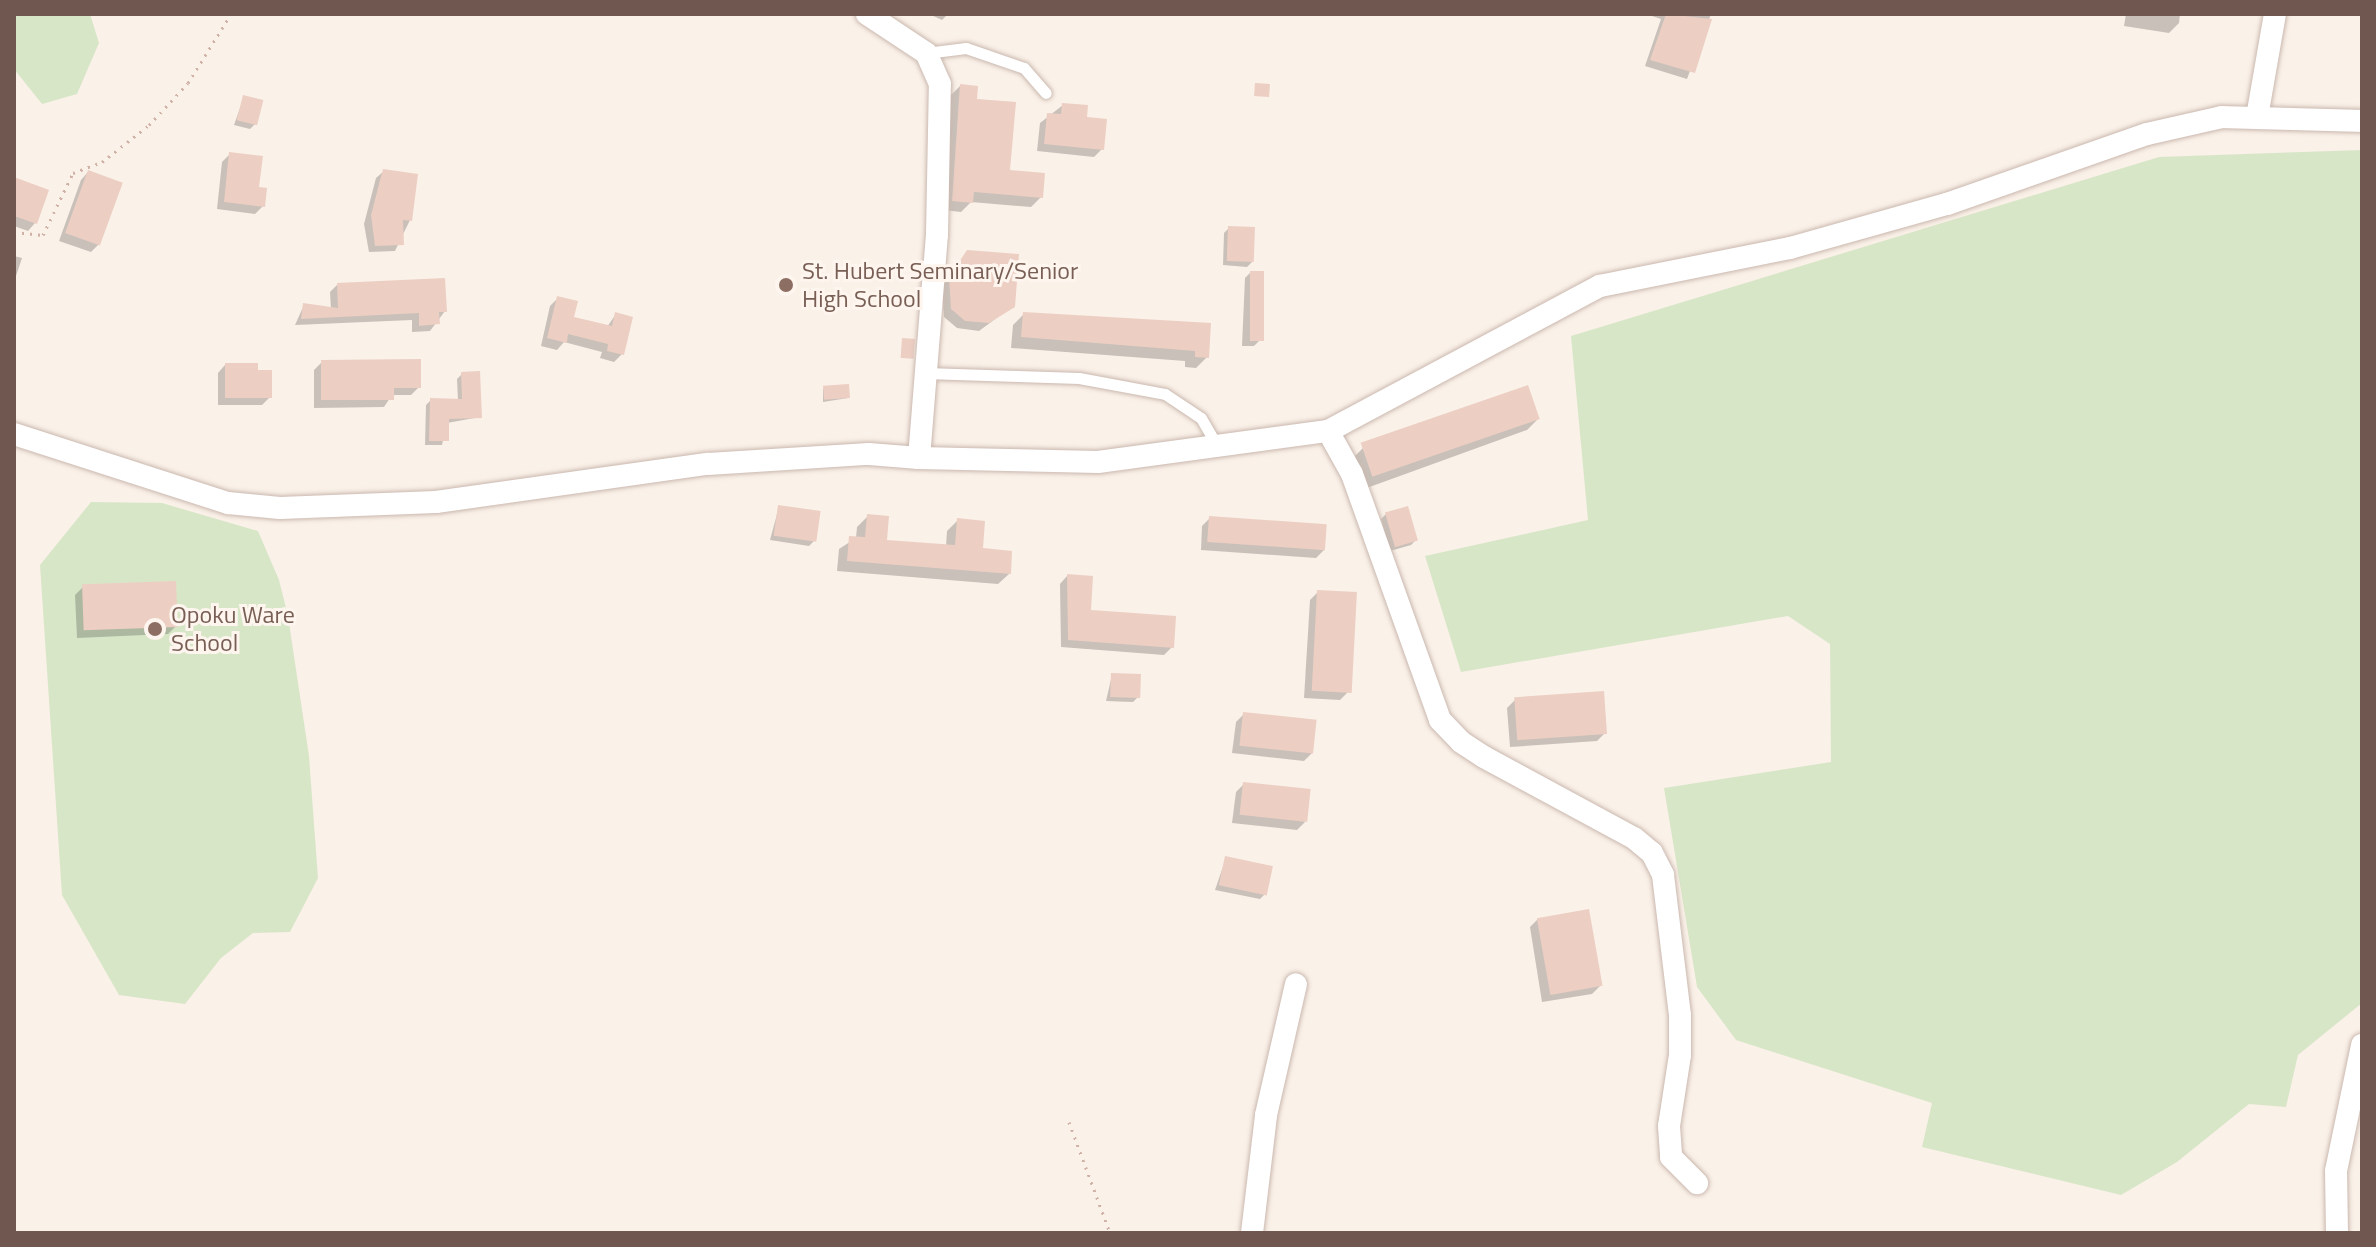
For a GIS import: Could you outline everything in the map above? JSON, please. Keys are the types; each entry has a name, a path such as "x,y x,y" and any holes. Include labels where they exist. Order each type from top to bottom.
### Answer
{"street":[{"path":"867,14 926,53 940,84 937,235 919,458"},
{"path":"2257,117 2275,14"},
{"path":"14,434 228,503 280,508 436,502 708,464 869,454 1098,462 1328,431 1600,286 1790,248 1947,204 2147,134 2222,117 2362,121"},
{"path":"1328,431 1352,474 1440,720 1461,742 1484,757 1634,838 1652,853 1663,875 1680,1015 1680,1055 1669,1126 1671,1157 1697,1183"},
{"path":"1252,1233 1266,1115 1296,984"},
{"path":"2337,1233 2336,1171 2362,1045"}],"lane":[{"path":"926,53 966,48 1024,68 1046,93"},
{"path":"925,373 1079,378 1165,394 1201,418 1217,446"}],"path":[{"path":"14,232 43,235 73,173 102,162 149,125 188,83 231,14"},
{"path":"1069,1122 1110,1233"}],"green space":[{"path":"14,14 90,14 99,43 77,94 42,104 14,69"},
{"path":"2362,150 2362,1003 2298,1055 2286,1107 2249,1104 2177,1162 2121,1195 1922,1147 1932,1103 1736,1040 1697,987 1664,788 1831,762 1830,644 1788,616 1461,672 1425,556 1588,520 1571,336 2159,157"},
{"path":"91,502 162,503 258,531 279,580 288,616 309,756 318,878 290,932 253,933 221,958 185,1004 119,995 62,895 40,565"}],"building":[{"path":"1666,14 1712,19 1695,73 1650,60"},
{"path":"1255,83 1270,84 1269,97 1254,96"},
{"path":"960,84 978,86 977,99 1016,102 1010,170 1045,173 1043,198 974,192 973,203 952,201"},
{"path":"243,95 263,100 257,125 237,120"},
{"path":"1062,103 1088,105 1087,117 1107,119 1104,150 1044,144 1047,113 1061,114"},
{"path":"229,152 263,156 259,187 267,188 265,207 224,202"},
{"path":"383,169 418,174 412,221 403,220 404,245 375,246 371,215"},
{"path":"88,170 123,183 100,246 65,233"},
{"path":"14,177 49,190 37,224 14,216"},
{"path":"1228,226 1255,227 1254,262 1227,261"},
{"path":"967,250 1019,254 1015,307 989,323 965,321 951,309 949,277"},
{"path":"1250,271 1264,271 1264,341 1250,341"},
{"path":"445,278 447,312 439,312 440,324 419,326 419,313 301,319 303,303 338,308 337,283"},
{"path":"557,296 578,301 574,317 612,326 615,312 633,317 624,355 607,351 608,344 568,334 567,343 547,338"},
{"path":"1023,312 1211,323 1209,358 1195,357 1195,351 1021,337"},
{"path":"902,338 915,339 914,359 901,358"},
{"path":"421,359 421,388 394,388 394,400 321,400 321,360"},
{"path":"225,363 258,363 258,370 272,370 272,398 225,398"},
{"path":"480,371 482,418 449,419 449,441 429,441 430,398 462,399 461,372"},
{"path":"849,384 850,398 824,400 823,386"},
{"path":"1528,385 1540,419 1372,477 1361,443"},
{"path":"778,505 821,511 816,542 774,536"},
{"path":"1408,506 1418,541 1395,547 1385,513"},
{"path":"867,514 889,516 887,540 955,545 957,518 985,521 983,548 1012,551 1011,574 847,561 849,536 865,537"},
{"path":"1209,516 1327,524 1325,550 1207,542"},
{"path":"1067,574 1093,576 1091,610 1176,616 1174,648 1068,640"},
{"path":"176,581 178,627 84,630 82,584"},
{"path":"1317,590 1357,592 1352,693 1312,691"},
{"path":"1111,673 1141,674 1140,698 1110,697"},
{"path":"1604,691 1607,734 1517,740 1514,697"},
{"path":"1243,712 1317,720 1313,754 1239,746"},
{"path":"1243,782 1311,789 1307,822 1240,815"},
{"path":"1225,856 1273,866 1267,896 1219,885"},
{"path":"1589,909 1603,986 1550,995 1537,918"}],"place":[{"name":"St. Hubert Seminary/Senior High School","path":"786,285"},
{"name":"Opoku Ware School","path":"155,629"}]}
